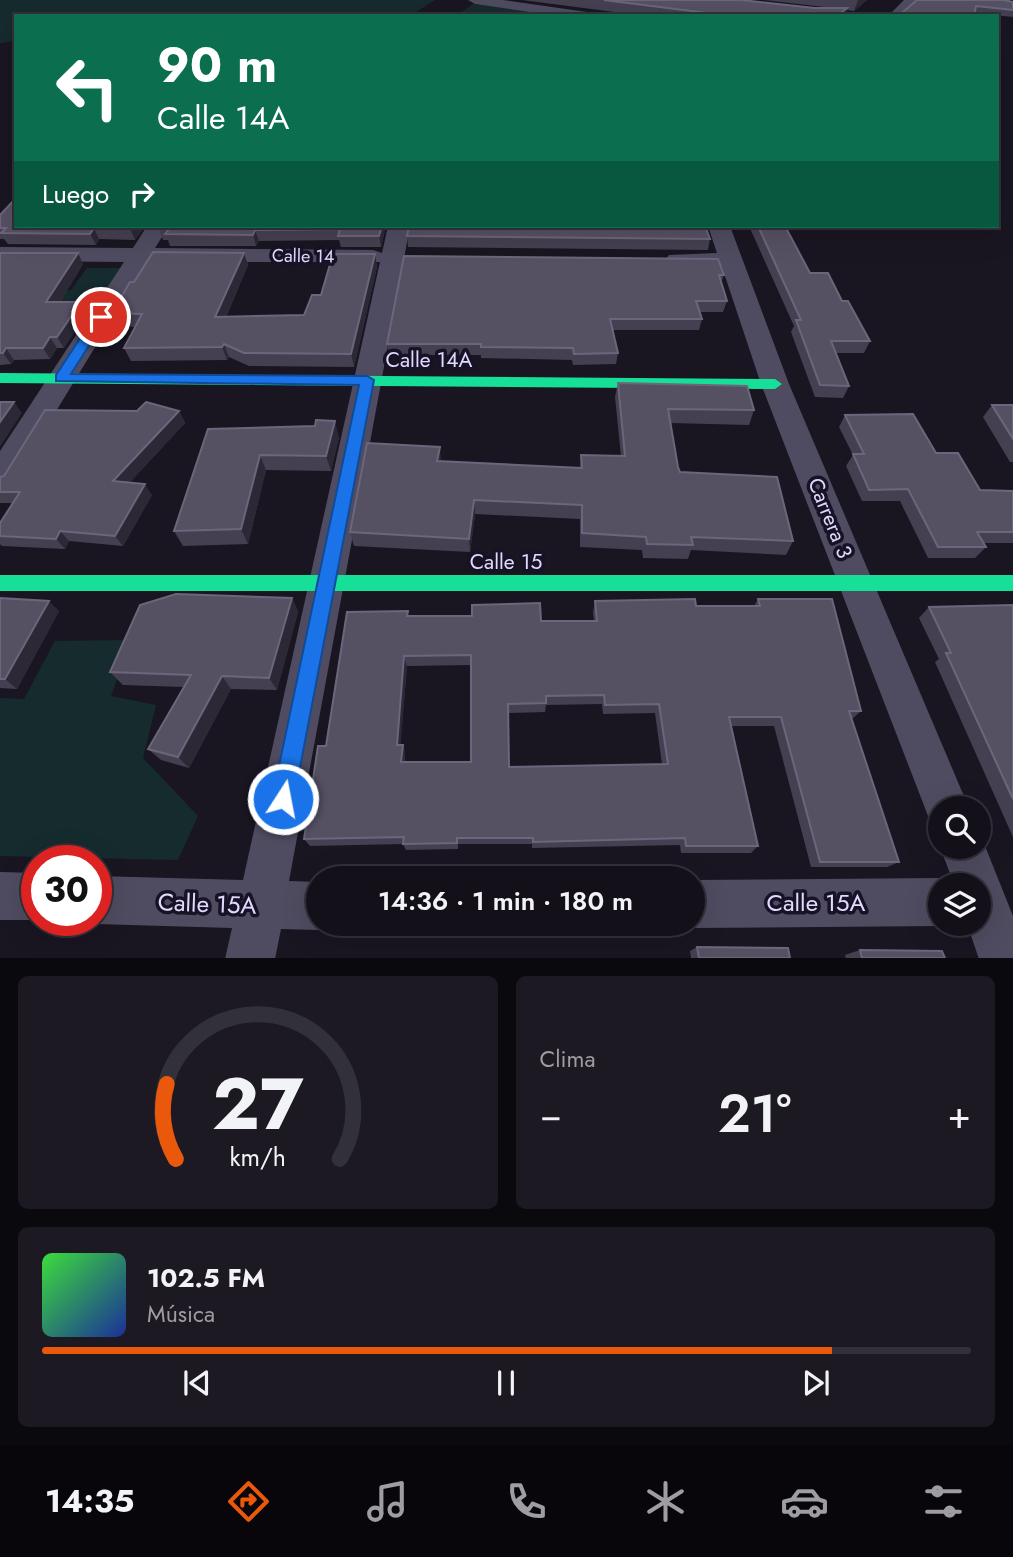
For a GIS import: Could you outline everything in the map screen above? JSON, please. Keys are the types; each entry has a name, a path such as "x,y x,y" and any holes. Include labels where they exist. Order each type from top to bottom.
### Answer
{"street":[{"path":"475,0 591,13"},
{"path":"897,14 912,0"},
{"path":"0,477 157,228"},
{"path":"250,958 367,380 406,257 399,228"},
{"name":"Carrera 3","path":"720,228 775,384 942,796"},
{"name":"Calle 14","path":"0,254 406,257"},
{"path":"650,260 731,260"},
{"name":"Calle 14A","path":"0,378 775,384"},
{"name":"Calle 15","path":"0,583 1013,583"},
{"path":"0,896 21,897"},
{"name":"Calle 15A","path":"705,904 928,898"},
{"name":"Calle 15A","path":"112,901 306,906"},
{"path":"991,926 1004,958"}],"green space":[{"path":"0,0 435,0 413,14 14,14 14,41 0,43"},
{"path":"473,4 560,14 459,14"},
{"path":"87,268 125,268 97,307 41,309 0,324 33,296 71,290"},
{"path":"131,640 111,696 156,705 143,758 198,816 178,860 112,859 112,845 21,845 21,856 0,856 0,698 24,699 55,641"}],"building":[{"path":"604,0 741,0 815,8 847,8 840,14 715,14"},
{"path":"917,0 1013,2 1013,10 976,6 974,14 903,12"},
{"path":"14,200 14,228 94,228 90,234 1,233 6,228 0,228 0,215"},
{"path":"381,228 379,236 338,236 340,229 255,230 253,235 165,234 169,229 159,229"},
{"path":"409,228 706,228 710,239 407,236"},
{"path":"759,228 786,228 810,273 828,273 842,301 848,301 870,341 831,341 849,386 820,385 796,320 801,320"},
{"path":"153,252 244,253 215,317 304,315 312,295 321,295 333,254 375,254 351,354 244,353 224,344 222,347 124,348 142,314 112,313 130,282 134,282"},
{"path":"0,253 78,253 46,302 81,302 57,337 50,337 43,348 6,348 0,353"},
{"path":"404,256 718,259 724,275 719,275 727,301 696,301 702,319 610,319 618,353 574,354 573,348 481,347 481,344 387,344"},
{"path":"618,383 747,386 754,410 668,409 678,467 680,472 777,477 793,541 691,537 693,545 647,544 646,537 582,533 582,505 474,500 469,539 350,532 367,443 440,447 437,461 582,468 581,455 625,456"},
{"path":"0,402 14,402 0,422"},
{"path":"146,402 179,411 113,481 145,484 115,536 60,531 56,539 0,536 0,523 20,492 0,492 0,477 4,476 45,410 137,411"},
{"path":"992,405 1013,405 1013,439"},
{"path":"913,414 936,453 958,453 980,490 1013,491 1013,532 977,532 986,547 938,547 908,489 869,490 853,454 864,454 845,415"},
{"path":"316,420 335,421 326,456 260,455 241,529 174,531 208,429 315,426"},
{"path":"176,594 292,598 269,678 222,676 178,757 148,749 191,675 110,672 140,605"},
{"path":"0,598 49,601 5,679 0,679"},
{"path":"695,599 696,606 760,606 758,599 832,599 861,711 849,711 899,862 820,862 781,717 729,717 758,846 686,846 685,838 533,842 533,838 457,838 457,843 403,844 404,837 304,839 318,746 326,746 347,612 408,611 407,616 472,616 472,605 540,603 541,621 597,621 595,601","holes":["471,655 471,762 401,762 403,745 397,745 404,656","604,695 605,705 659,704 668,764 509,767 508,704 546,703 546,696"]},
{"path":"1013,605 1013,799 946,653 951,653 929,607"},
{"path":"697,947 788,948 790,958 699,958"},
{"path":"860,950 942,951 945,958 862,958"}],"traffic: fast":[{"path":"0,378 775,384"},
{"path":"0,583 1013,583"}],"route":[{"path":"101,317 61,378 367,380 283,799"}]}
